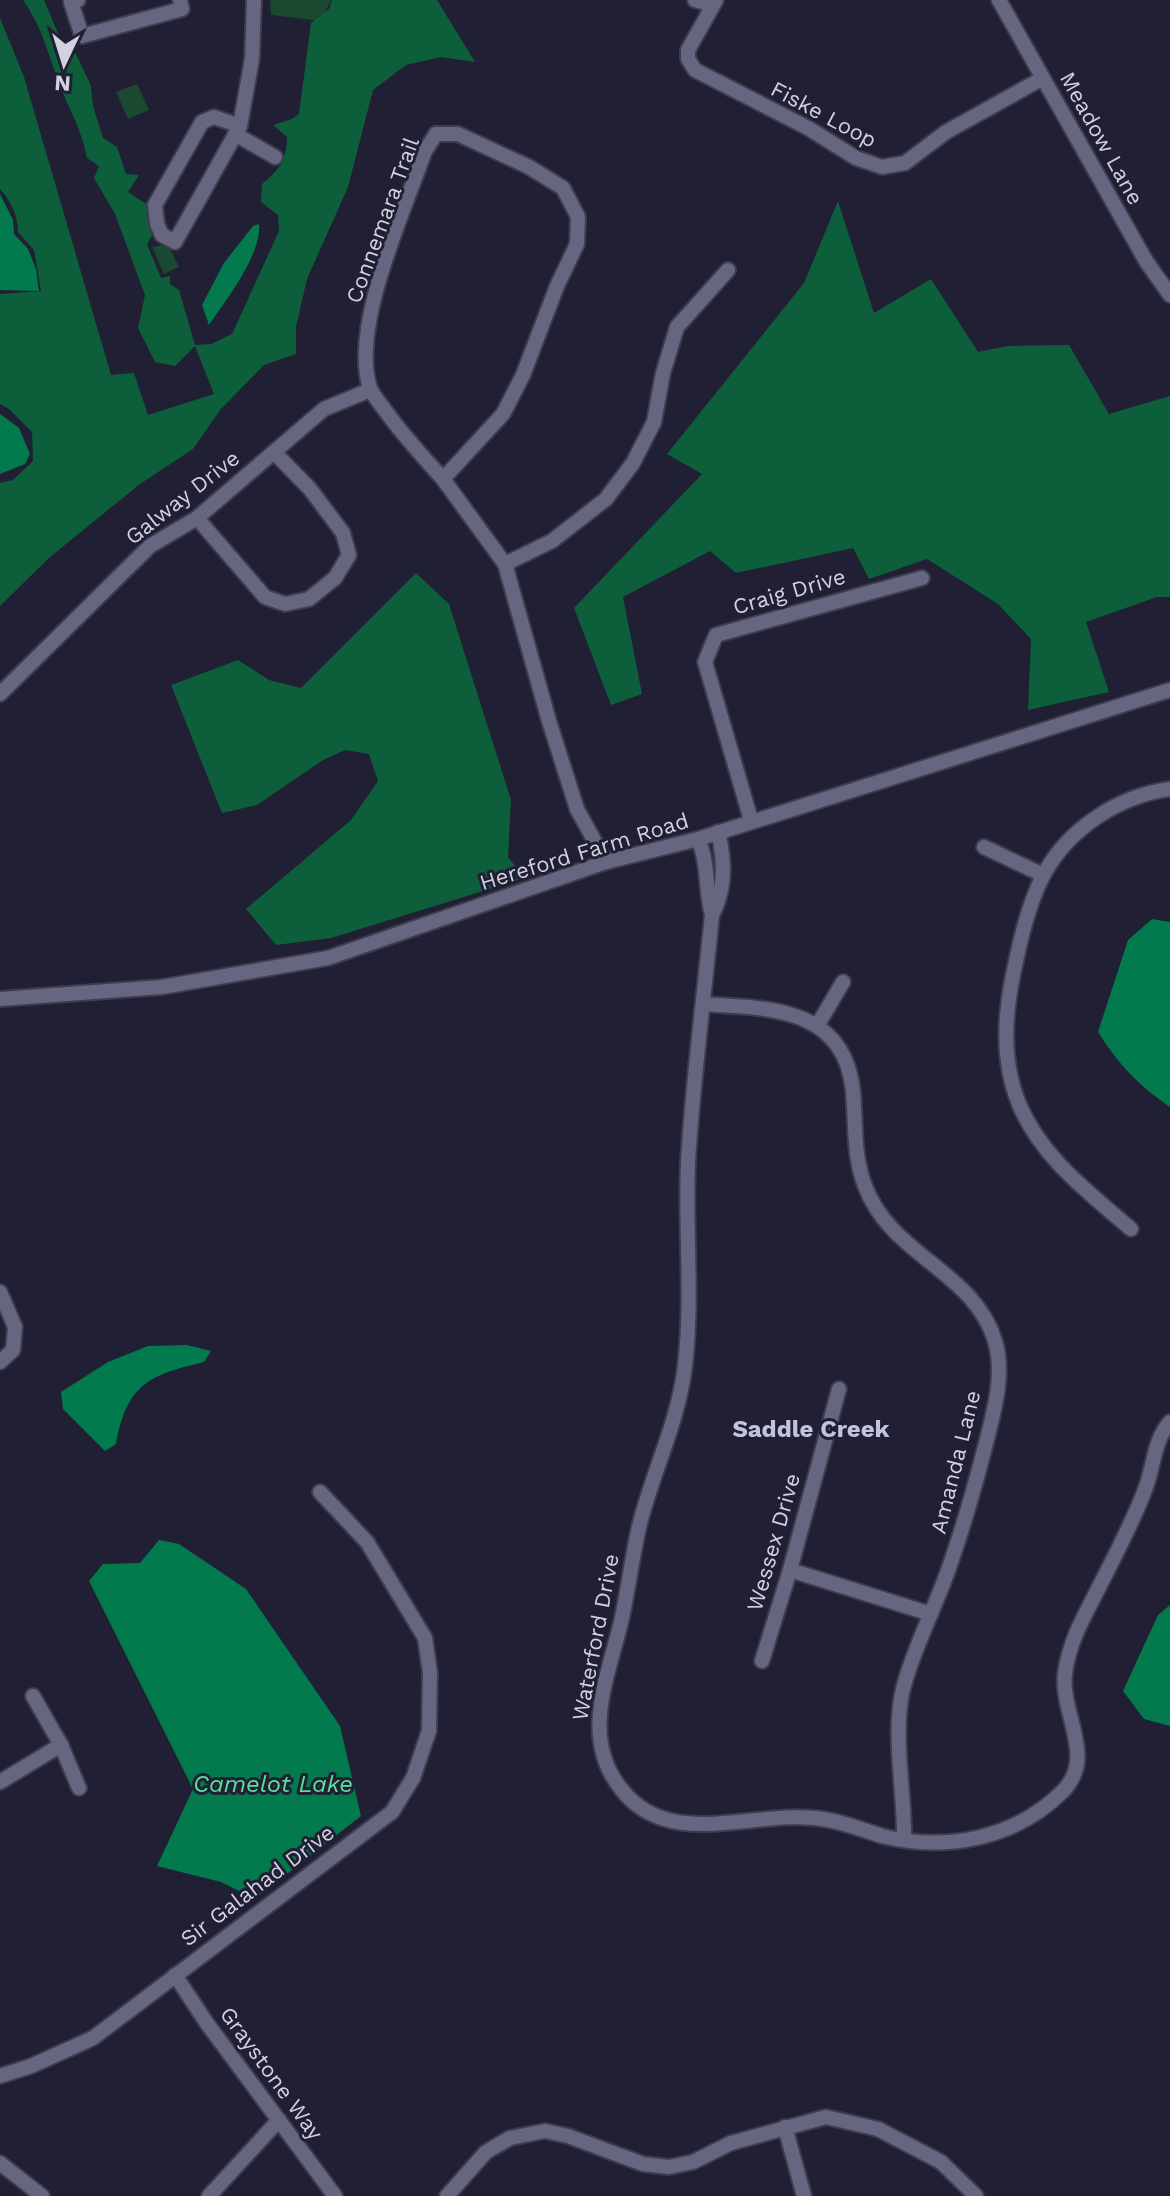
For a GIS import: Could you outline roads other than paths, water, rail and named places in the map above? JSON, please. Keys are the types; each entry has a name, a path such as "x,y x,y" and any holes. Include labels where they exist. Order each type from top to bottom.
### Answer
{"street":[{"path":"78,0 71,2 82,36 182,9 180,0"},
{"path":"254,0 252,59 238,130 175,242 162,235 155,205 202,122 214,117 238,130 275,157"},
{"path":"695,0 714,2"},
{"name":"Meadow Lane","path":"999,0 1146,261 1170,295"},
{"name":"Fiske Loop","path":"714,2 688,50 688,59 695,70 703,77 808,128 856,158 882,167 905,163 946,132 1043,78"},
{"name":"Connemara Trail","path":"370,390 366,357 371,315 381,276 425,151 436,134 458,134 529,167 563,188 578,217 577,244 557,286 523,375 503,414 443,479"},
{"path":"505,564 552,541 606,499 633,463 654,422 663,373 677,327 728,270"},
{"path":"370,390 401,434 443,479 505,564 577,809 606,862"},
{"name":"Galway Drive","path":"0,694 150,546 197,518 324,409 370,390"},
{"path":"197,518 265,597 285,604 309,599 335,578 349,555 343,533 310,489 274,452"},
{"name":"Craig Drive","path":"751,820 705,662 716,635 922,578"},
{"name":"Hereford Farm Road","path":"0,999 162,987 328,958 606,862 698,839 1170,690"},
{"path":"1131,1229 1047,1153 1031,1128 1010,1080 1005,1028 1022,932 1043,875 1059,852 1102,813 1128,799 1170,789"},
{"name":"Waterford Drive","path":"718,832 722,847 715,885 688,1165 685,1365 679,1399 639,1527 622,1619 598,1719 600,1746 609,1773 625,1794 641,1809 662,1820 686,1825 798,1816 827,1819 904,1840 955,1842 981,1838 1012,1826 1062,1791 1074,1776 1079,1761 1065,1702 1068,1655 1076,1630 1145,1490 1161,1432 1170,1422"},
{"name":"Waterford Drive","path":"698,839 715,885"},
{"path":"984,847 1043,875"},
{"path":"817,1026 843,982"},
{"name":"Amanda Lane","path":"703,1004 783,1011 817,1026 829,1035 848,1066 853,1090 854,1142 858,1165 877,1212 902,1241 973,1300 995,1341 999,1363 992,1418 952,1560 903,1690 899,1719 904,1840"},
{"path":"0,1292 15,1327 13,1350 0,1362"},
{"name":"Wessex Drive","path":"762,1661 839,1389"},
{"name":"Sir Galahad Drive","path":"0,2076 31,2066 93,2038 392,1812 413,1778 429,1731 430,1673 425,1638 367,1542 320,1492"},
{"path":"790,1570 931,1614"},
{"path":"33,1696 61,1745 79,1788"},
{"path":"0,1782 61,1745"},
{"name":"Graystone Way","path":"175,1975 206,2022 335,2196"},
{"path":"447,2196 486,2152 510,2138 545,2131 568,2136 643,2164 669,2167 693,2162 731,2143 826,2117 878,2129 941,2162 976,2196"},
{"path":"209,2196 279,2120"},
{"path":"785,2127 804,2196"},
{"path":"0,2163 42,2196"}],"water":[{"path":"0,194 13,220 14,234 28,249 36,269 39,291 0,290"},
{"path":"259,224 249,263 209,325 202,305 224,263 253,226"},
{"path":"0,414 19,428 30,454 25,464 0,474"},
{"path":"1152,919 1170,922 1170,1107 1130,1074 1098,1032 1128,940"},
{"path":"187,1345 211,1351 204,1362 169,1372 144,1385 127,1408 116,1444 105,1451 63,1409 61,1392 108,1362 148,1346"},
{"name":"Camelot Lake","path":"159,1540 179,1544 246,1589 340,1726 361,1816 255,1899 221,1882 157,1866 193,1789 89,1581 103,1564 140,1563"},
{"path":"1170,1605 1170,1726 1144,1719 1123,1691 1158,1615"}],"district":[{"name":"Saddle Creek","path":"811,1429"}]}
